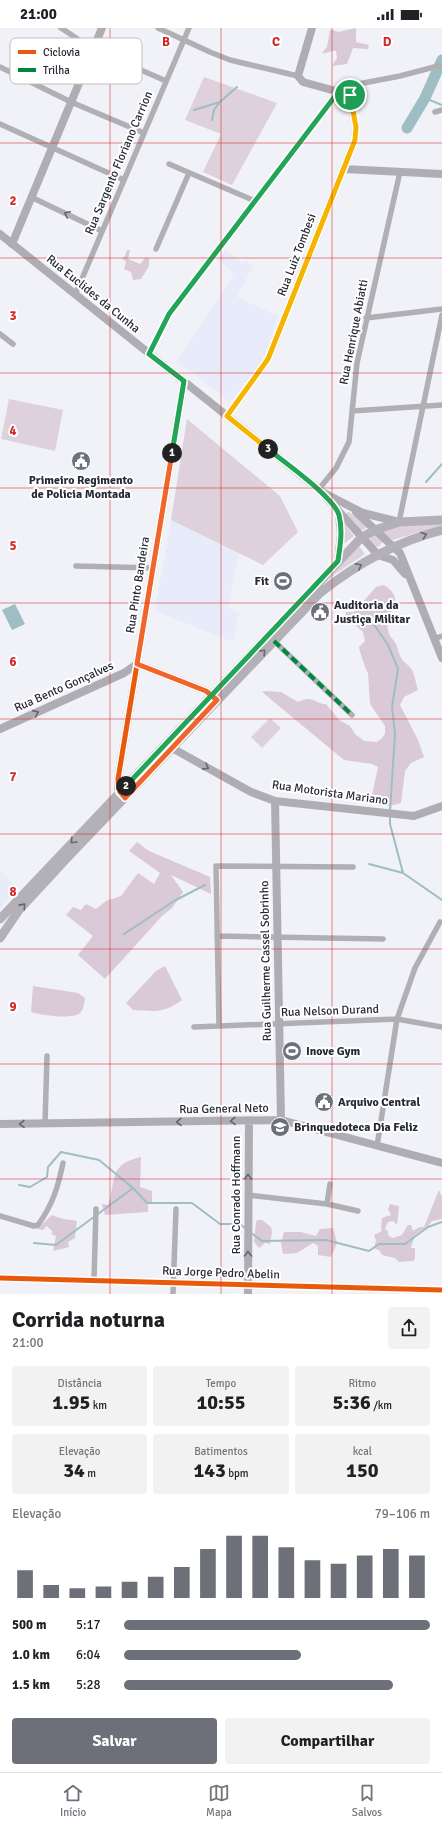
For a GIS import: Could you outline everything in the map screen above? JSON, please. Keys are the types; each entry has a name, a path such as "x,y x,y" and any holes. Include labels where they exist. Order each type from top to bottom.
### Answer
{"main road":[{"path":"0,919 122,795 214,698 338,561 361,538 375,530 399,522 442,520"},
{"path":"0,938 19,910 122,795 172,748 214,698 274,641 320,593 341,576 378,555 429,533 442,530"}],"street":[{"path":"61,28 76,38"},
{"path":"98,38 102,28"},
{"path":"158,28 230,60 298,76 302,82 343,92"},
{"name":"Rua Sargento Floriano Carrion","path":"75,295 189,28"},
{"path":"298,76 312,28"},
{"path":"149,354 169,314 255,201 343,92 353,86 442,65"},
{"path":"0,67 10,72"},
{"path":"142,70 166,81"},
{"path":"34,84 71,102 144,133"},
{"path":"12,244 78,84"},
{"name":"Rua Luiz Tombesi","path":"227,416 268,359 344,169 356,134 350,95 343,92"},
{"path":"435,112 442,110"},
{"path":"0,124 124,180"},
{"path":"169,164 255,201"},
{"path":"344,169 442,174"},
{"path":"156,248 189,172"},
{"name":"Rua Henrique Abiatti","path":"320,491 345,452 350,434 357,363 400,172"},
{"path":"31,197 102,231"},
{"name":"Rua Euclides da Cunha","path":"0,234 320,491 353,509 382,519 399,522"},
{"path":"366,318 442,310"},
{"path":"399,522 442,315"},
{"path":"0,334 13,344"},
{"name":"Rua Pinto Bandeira","path":"122,795 118,779 184,381"},
{"path":"352,411 442,406"},
{"name":"Rua Euclides da Cunha","path":"320,491 378,555"},
{"name":"Rua Euclides da Cunha","path":"353,509 400,553 410,580"},
{"path":"338,561 341,534 339,513"},
{"path":"378,555 394,560 410,580 438,638 442,658"},
{"path":"76,566 153,568"},
{"path":"274,641 352,715"},
{"path":"137,664 206,691 214,698"},
{"name":"Rua Bento Gonçalves","path":"0,729 124,673 137,664"},
{"name":"Rua Motorista Mariano","path":"172,748 251,792 275,800 414,816 442,806"},
{"name":"Rua Guilherme Cassel Sobrinho","path":"275,800 280,1120"},
{"path":"219,1026 216,866 353,867"},
{"path":"376,1146 397,1019 415,968 440,922"},
{"path":"217,936 383,939"},
{"name":"Rua Nelson Durand","path":"194,1027 397,1019 442,1028"},
{"path":"45,1124 47,1056"},
{"name":"Rua General Neto","path":"0,1124 280,1120 442,1163"},
{"name":"Rua Conrado Hoffmann","path":"248,1294 249,1121"},
{"path":"0,1216 34,1226 38,1225 54,1199 63,1163"},
{"path":"327,1204 330,1184"},
{"path":"248,1195 327,1204 358,1210"},
{"path":"94,1280 96,1209"},
{"path":"173,1294 172,1282 176,1209"},
{"name":"Rua Jorge Pedro Abelin","path":"0,1278 442,1290"},
{"path":"321,1294 322,1286"}],"shaded area":[{"path":"356,28 356,42 369,45 368,49 353,48 347,64 332,66 337,58 336,51 322,53 327,47 330,30 338,32"},
{"path":"204,77 277,103 232,185 203,172 221,134 185,120"},
{"path":"127,250 130,250 128,259 140,264 146,257 149,259 149,266 141,279 133,280 131,272 124,269 126,262 122,258 125,256"},
{"path":"226,250 243,264 246,260 253,266 237,297 278,316 264,358 230,402 189,370 188,371 176,362 234,274 218,259"},
{"path":"9,399 63,410 55,451 1,439"},
{"path":"187,419 280,496 298,532 263,565 171,520"},
{"path":"347,512 368,527 359,532 346,514"},
{"path":"171,520 239,553 228,608 239,613 233,642 155,611"},
{"path":"343,522 354,536 342,545"},
{"path":"442,524 442,527 422,531 393,540 381,531 399,526"},
{"path":"374,535 378,535 382,541 378,547 374,547 370,543 370,539"},
{"path":"359,546 365,554 335,574 321,587"},
{"path":"384,585 395,597 395,602 388,619 389,634 396,644 401,658 412,670 418,690 404,697 400,705 418,740 424,757 411,763 405,771 401,803 380,806 373,803 371,800 378,767 372,764 344,760 262,692 281,692 298,702 310,699 326,704 339,720 350,726 355,734 364,741 377,742 381,739 385,734 385,726 370,704 368,673 359,647 365,641 363,632 346,616 346,612 354,612 376,587"},
{"path":"270,718 281,728 262,748 251,737"},
{"path":"137,842 149,851 210,877 211,894 171,875 183,892 172,908 162,916 105,979 78,955 93,936 66,915 73,907 81,910 86,904 96,909 106,901 121,896 138,873 154,884 160,873 129,851"},
{"path":"0,871 18,889 0,909"},
{"path":"165,966 182,1000 164,1010 133,1010 126,1003 156,971"},
{"path":"33,986 78,993 85,998 84,1006 80,1013 64,1017 31,1012"},
{"path":"141,1157 140,1187 152,1191 152,1203 148,1203 148,1212 105,1215 102,1204 108,1205 118,1169 130,1160"},
{"path":"439,1190 442,1197 442,1219 432,1221 415,1235 411,1248 415,1248 415,1259 413,1261 399,1262 395,1258 382,1255 380,1251 374,1248 376,1240 374,1235 382,1231 382,1218 391,1215 388,1209 390,1204 399,1206 397,1225 393,1221 388,1222 385,1229 388,1231 388,1235 392,1238 402,1235 408,1225 411,1225 413,1231 419,1227 424,1227"},
{"path":"52,1215 62,1219 77,1221 75,1238 68,1242 69,1247 53,1251 56,1236 51,1234 53,1232 47,1226 43,1230 37,1229"},
{"path":"257,1220 262,1220 271,1227 272,1232 270,1244 265,1243 259,1248 254,1242"},
{"path":"333,1228 337,1243 331,1257 318,1255 318,1246 313,1243 297,1253 283,1254 281,1243 284,1232 301,1232 316,1236 320,1229"}],"water":[{"path":"15,604 25,624 12,630 2,610"}],"waterway":[{"path":"407,128 425,98 442,60"},
{"path":"194,110 220,102 237,87"},
{"path":"425,98 442,105"},
{"path":"212,120 214,110 219,103"},
{"path":"426,482 442,464"},
{"path":"371,620 388,645 398,669 392,707 395,734 390,811"},
{"path":"390,815 390,824 403,873 442,900"},
{"path":"369,864 403,873"},
{"path":"124,934 174,901 205,885"},
{"path":"19,1185 30,1187 47,1177 48,1167 61,1152 99,1160 133,1188"},
{"path":"34,1243 56,1245 133,1188 147,1203 192,1203 220,1224 240,1224 245,1228"},
{"path":"250,1232 262,1241 326,1240 369,1251 379,1244 405,1244 428,1227 442,1222"}],"marked path":[{"path":"274,641 352,715"}],"cycle path":[{"path":"227,416 268,359 355,140 356,129 354,108 350,96 347,93"},
{"path":"125,798 119,792 118,779 184,381"},
{"path":"0,1278 442,1290"}],"place":[{"name":"Primeiro Regimento de Policia Montada","path":"81,461"},
{"name":"Fit","path":"283,581"},
{"name":"Auditoria da Justiça Militar","path":"320,612"},
{"name":"Inove Gym","path":"292,1051"},
{"name":"Arquivo Central","path":"324,1102"},
{"name":"Brinquedoteca Dia Feliz","path":"280,1127"}],"route":[{"path":"350,95 339,91 169,314 149,354 184,381 137,664 206,691 211,695 217,700 125,798 120,792 211,695 338,561 341,534 339,513 322,492 227,416 268,359 355,140 356,127 350,95"}]}
